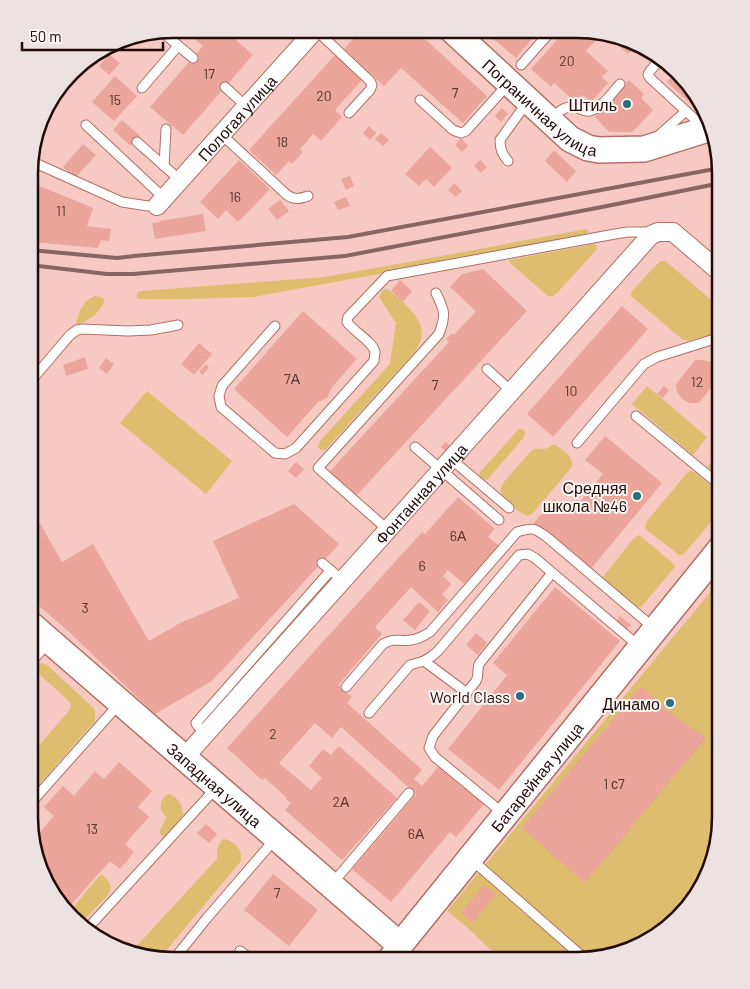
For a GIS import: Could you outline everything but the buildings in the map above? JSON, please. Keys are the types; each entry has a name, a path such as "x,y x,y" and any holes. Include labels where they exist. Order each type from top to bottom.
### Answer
{"main road":[{"name":"Пограничная улица","path":"463,38 515,74 529,101 570,139 588,148 599,150 644,149"},
{"path":"644,149 705,130"},
{"name":"Батарейная улица","path":"394,952 712,559"},
{"name":"Западная улица","path":"38,631 331,885 394,952"}],"street":[{"name":"Пологая улица","path":"160,202 247,106 305,38"},
{"path":"658,232 673,232 712,258"},
{"name":"Фонтанная улица","path":"184,758 337,576 388,530 651,235 658,232"}],"lane":[{"path":"169,38 193,58"},
{"path":"319,38 370,81 372,86 349,113"},
{"path":"420,100 453,130 461,133 466,131 488,108 545,38"},
{"path":"142,88 178,46"},
{"path":"657,63 648,74 650,78 700,124 703,123"},
{"path":"550,120 562,110 570,107 583,111 596,109 620,84"},
{"path":"226,87 247,106"},
{"path":"508,161 502,155 500,140 529,101"},
{"path":"644,149 686,111"},
{"path":"38,164 122,202 148,206 160,202 86,125"},
{"path":"164,166 166,129"},
{"path":"221,134 287,196 294,199 308,196"},
{"path":"137,142 180,180"},
{"path":"275,326 222,386 219,396 222,406 228,412 275,453 285,454 296,448 374,361 375,351 347,322 348,317 387,276 621,233 658,232"},
{"path":"388,530 367,516 318,468 439,334 444,320 442,306 436,293"},
{"path":"38,373 77,330 151,330 178,325"},
{"path":"576,443 644,364 658,356 712,340"},
{"path":"487,369 511,391"},
{"path":"636,416 712,479"},
{"path":"415,447 446,464 509,508"},
{"path":"446,464 499,520"},
{"path":"346,687 383,644 391,640 421,638 430,632 517,532 528,528 537,530 548,538 648,638"},
{"path":"369,713 410,665 424,661 438,651 519,556 528,554 535,558 552,573 648,638"},
{"path":"322,563 337,576"},
{"path":"505,815 435,757 429,748 433,736 476,681 479,664 552,573"},
{"path":"38,655 50,641"},
{"path":"424,661 466,693"},
{"path":"38,795 105,720 119,701"},
{"path":"91,924 217,786"},
{"path":"331,885 409,793"},
{"path":"181,952 210,921 276,838"},
{"path":"470,858 578,952"}],"shaded area":[{"path":"586,229 589,231 586,235 253,297 138,299 136,296 138,292 142,291 324,277"},
{"path":"594,244 597,249 553,296 548,296 510,263 509,260"},
{"path":"665,261 712,300 712,334 688,341 683,340 631,296 632,291 657,264"},
{"path":"388,289 418,319 422,335 420,343 414,353 325,450 320,450 318,446 320,441 390,364 396,323 379,297 383,290"},
{"path":"95,296 105,300 100,309 90,319 76,325 82,308 87,301"},
{"path":"647,386 707,437 693,455 632,404"},
{"path":"147,391 232,461 206,494 120,423"},
{"path":"519,429 525,431 524,437 488,479 483,481 479,478 480,472"},
{"path":"556,445 567,454 571,460 572,467 532,514 527,516 503,498 501,490 503,483 531,451 546,449"},
{"path":"712,461 712,471 707,467"},
{"path":"691,471 697,474 712,486 712,521 683,555 679,555 645,527 647,521 687,473"},
{"path":"639,535 674,564 675,567 641,607 636,607 605,581 603,577 634,538"},
{"name":"Динамо","path":"712,590 712,825 710,843 699,876 679,906 653,929 637,938 612,947 578,952 493,952 447,911"},
{"path":"38,664 47,665 95,710 95,721 38,786 38,747 71,707 70,702 38,673"},
{"path":"169,794 179,802 183,815 176,826 166,836 163,836 159,833 166,816 162,811 161,804 163,798"},
{"path":"223,839 231,841 237,846 241,853 241,861 165,951 136,946 217,859 218,846"},
{"path":"101,874 110,883 111,888 108,895 85,919 73,908"}],"railway":[{"path":"38,251 117,258 348,237 712,170"},
{"path":"38,266 107,274 133,274 345,256 712,185"}],"place":[{"name":"Штиль","path":"627,104"},
{"name":"Средняя школа №46","path":"637,496"},
{"name":"World Class","path":"520,696"},
{"name":"Динамо","path":"670,703"}]}
